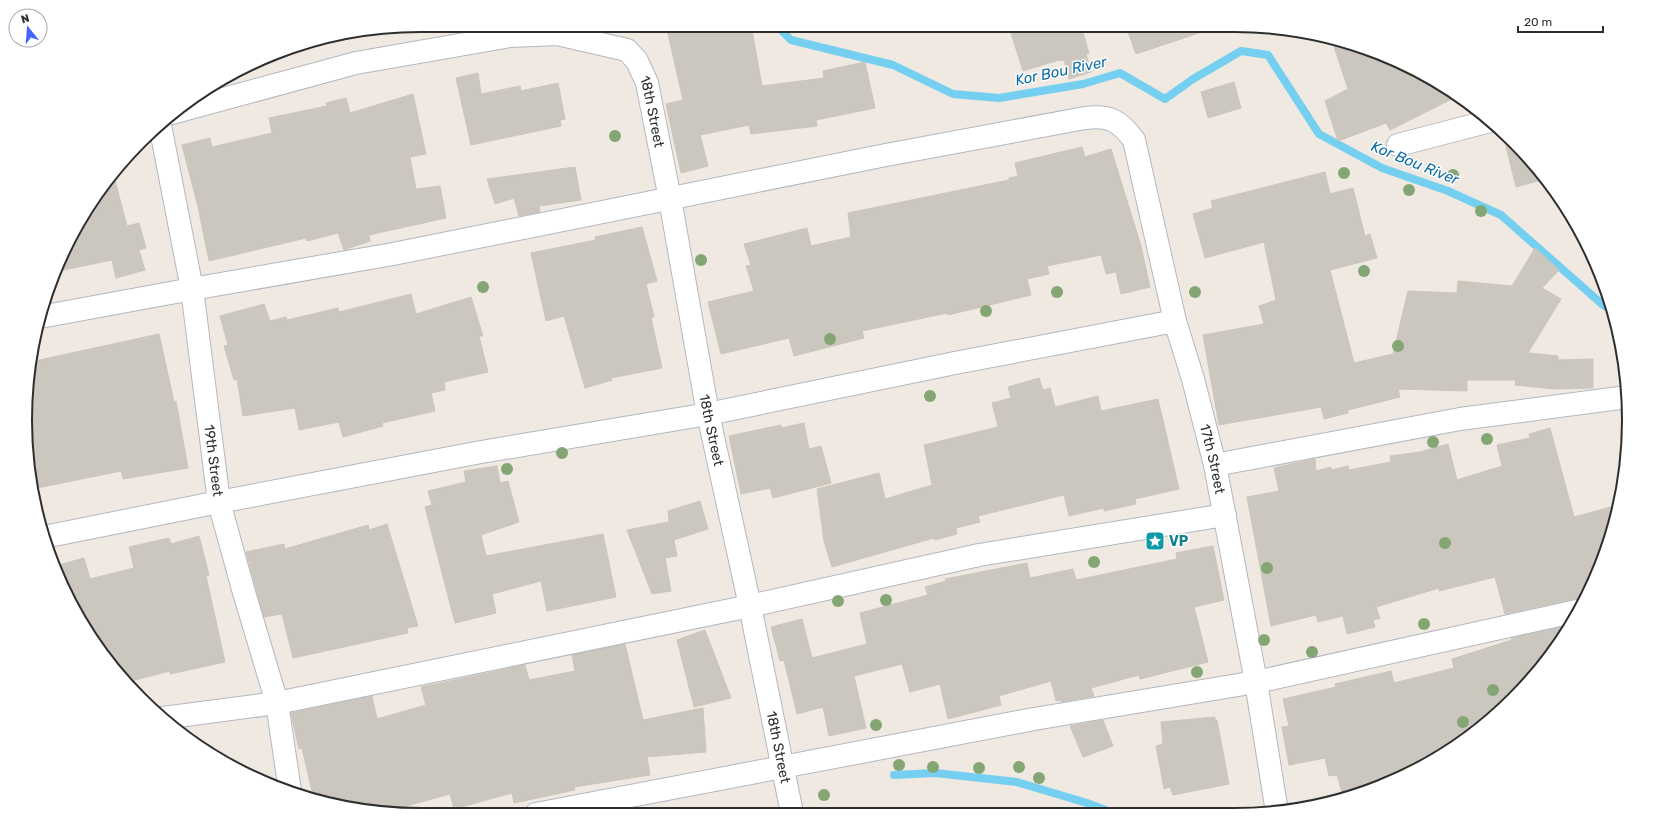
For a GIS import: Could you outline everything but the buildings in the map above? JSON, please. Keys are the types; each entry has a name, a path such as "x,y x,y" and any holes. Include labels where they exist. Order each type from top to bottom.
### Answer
{"street":[{"name":"18th Street","path":"189,108 356,63 510,36 557,34 627,50 637,61 647,83 670,199 708,414 750,606 791,808"},
{"name":"17th Street","path":"670,199 893,154 1085,118 1099,116 1112,119 1126,128 1134,140 1175,321 1193,379 1215,465 1256,682 1276,806"},
{"path":"1398,145 1483,123"},
{"name":"19th Street","path":"161,131 192,288 219,502 242,589 277,702 289,785"},
{"path":"46,316 192,288 393,254 670,199"},
{"path":"50,537 219,502 480,452 708,414 955,363 1175,321"},
{"path":"1215,465 1460,419 1621,398"},
{"path":"170,717 277,702 750,606 979,554 1224,515"},
{"path":"567,808 1034,719 1256,682 1571,612"}],"waterway":[{"name":"Kor Bou River","path":"783,32 791,40 893,65 953,94 999,98 1083,84 1120,73 1165,99 1193,79 1241,51 1268,55 1319,134 1382,168 1448,191 1501,215 1604,306"},
{"path":"894,775 935,773 1017,782 1100,808"}],"place":[{"name":"VP","path":"1155,541"}]}
